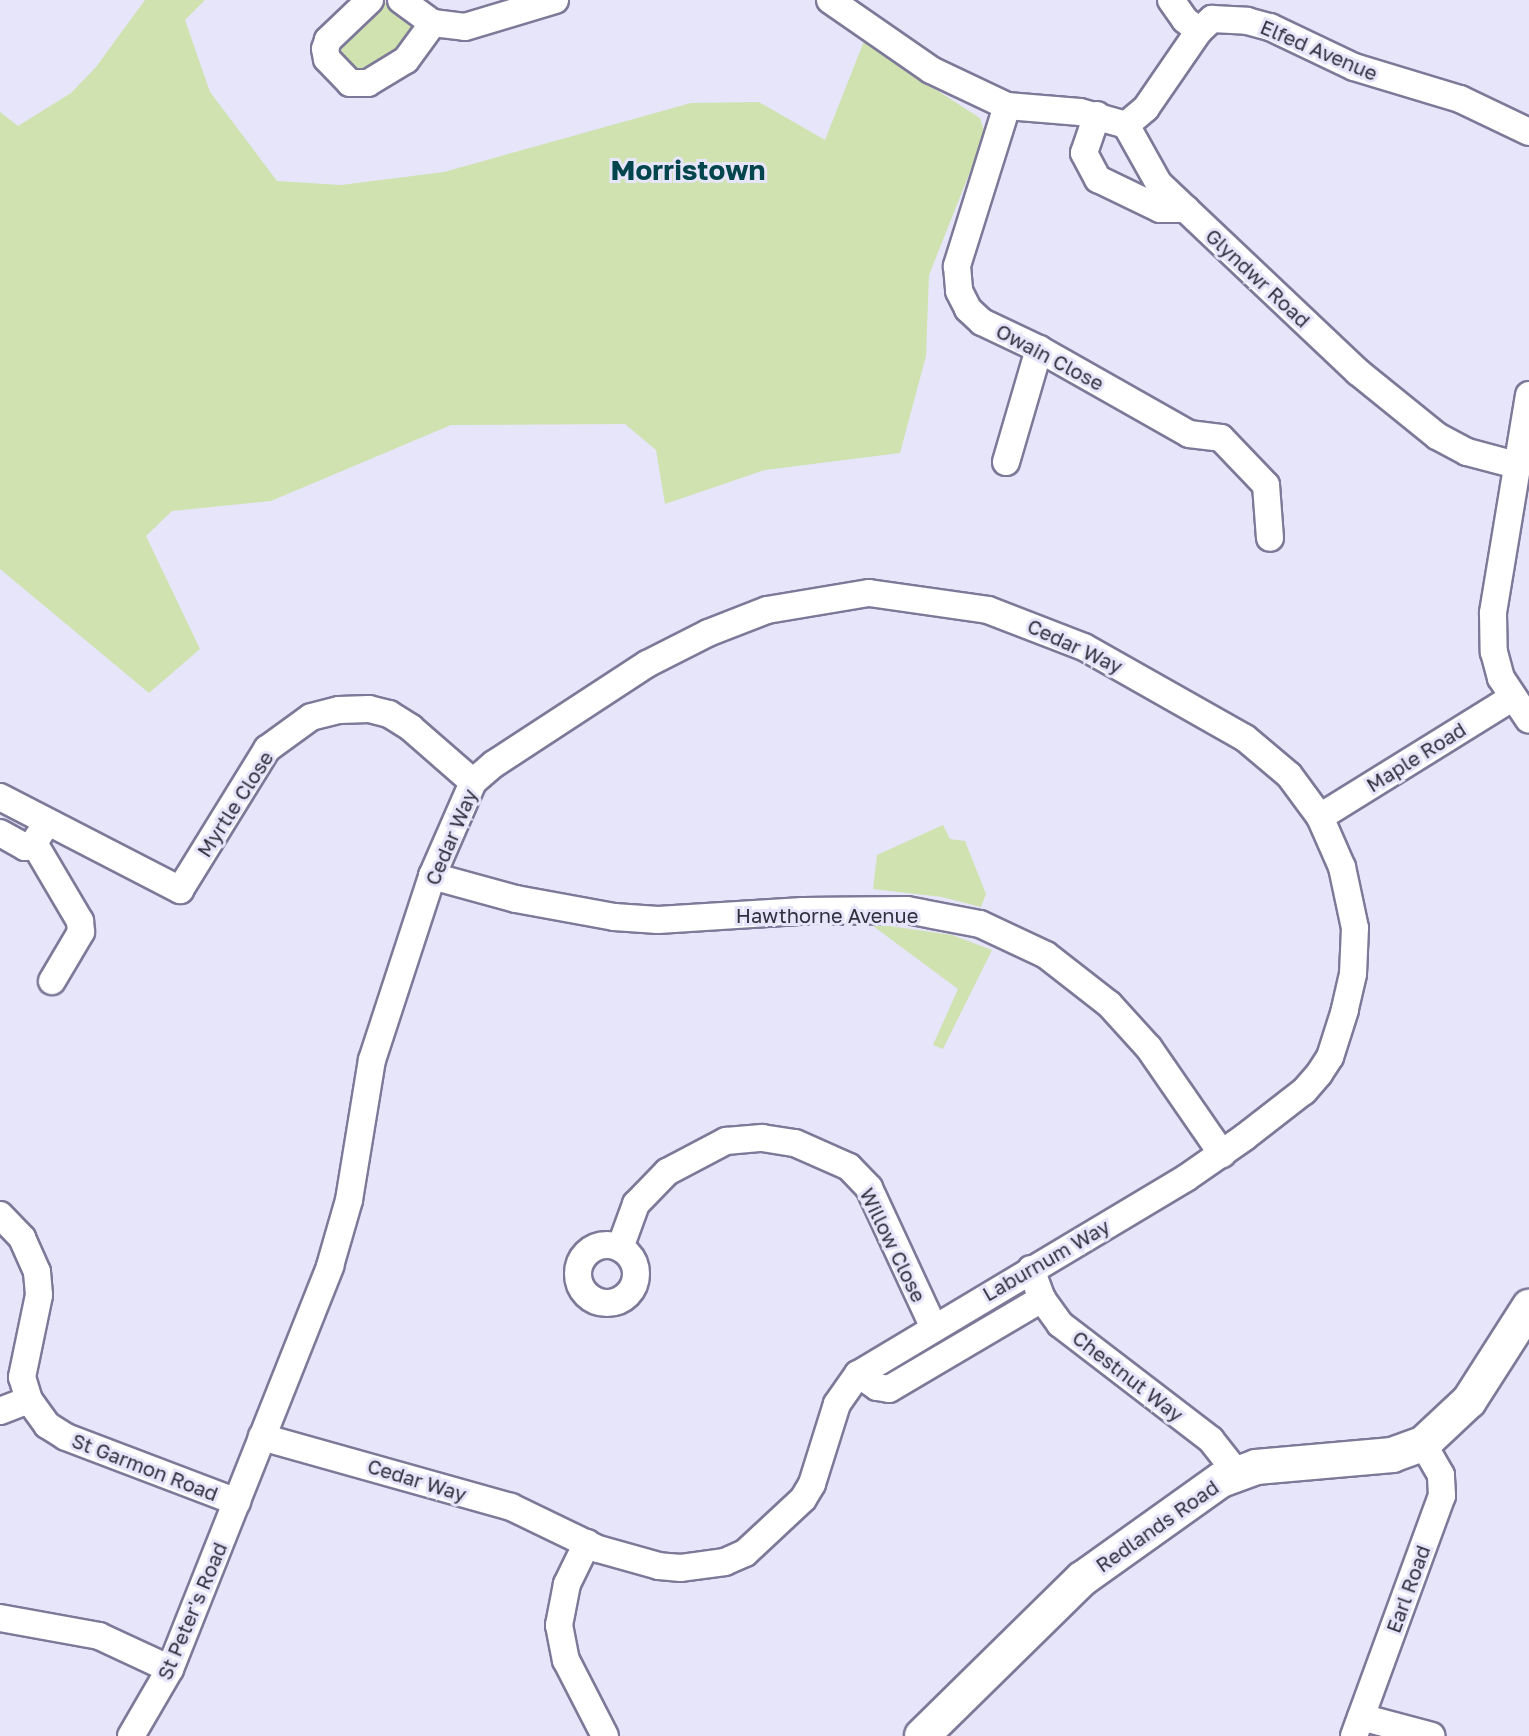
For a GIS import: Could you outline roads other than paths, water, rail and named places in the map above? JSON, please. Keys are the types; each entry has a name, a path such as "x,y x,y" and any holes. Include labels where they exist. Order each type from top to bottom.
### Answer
{"main road":[{"name":"Redlands Road","path":"922,1736 1082,1579 1205,1490 1237,1473 1281,1463 1392,1455 1423,1444 1469,1401 1529,1307"}],"street":[{"path":"370,0 328,40 325,49 327,59 350,83 368,83 406,60 433,23"},
{"path":"401,0 433,23 449,27 478,25 555,0"},
{"path":"830,0 931,70 1007,106 1097,115 1126,125 1146,108 1199,31 1185,20 1171,0"},
{"name":"Elfed Avenue","path":"1199,31 1212,19 1247,21 1270,27 1354,67 1460,99 1529,132"},
{"name":"Owain Close","path":"1007,106 968,227 957,280 968,309 982,322 1039,349 1189,434 1221,438 1266,485 1270,538"},
{"path":"1097,115 1084,153 1098,179 1160,209 1186,209"},
{"name":"Glyndwr Road","path":"1126,125 1154,177 1358,372 1437,436 1467,452 1516,465"},
{"path":"1006,462 1039,349"},
{"path":"1529,395 1493,613 1497,665 1512,698 1529,720"},
{"name":"Cedar Way","path":"587,1543 511,1507 262,1437 337,1245 349,1200 372,1060 432,876 473,782 521,745 647,664 708,633 767,610 869,593 988,610 1084,647 1245,738 1289,775 1320,817"},
{"name":"Maple Road","path":"1320,817 1512,698"},
{"name":"Myrtle Close","path":"0,797 41,832 180,890 267,749 311,717 339,710 369,709 389,714 473,782"},
{"name":"Laburnum Way","path":"587,1543 627,1558 681,1568 725,1562 745,1553 803,1499 818,1469 837,1404 858,1374 1222,1154 1304,1091 1324,1066 1338,1036 1353,974 1355,928 1342,867 1320,817"},
{"path":"0,833 25,847 41,832 80,921 81,932 52,981"},
{"name":"Hawthorne Avenue","path":"432,876 516,899 614,917 658,920 803,911 907,910 980,924 1046,955 1109,1004 1149,1048 1222,1154"},
{"name":"Willow Close","path":"620,1248 636,1204 667,1172 726,1141 762,1138 795,1143 849,1167 869,1188 933,1326"},
{"path":"0,1215 22,1238 37,1272 39,1295 22,1377 29,1400 0,1411"},
{"name":"Chestnut Way","path":"1031,1269 1042,1299 1060,1324 1211,1440 1237,1473"},
{"path":"858,1374 877,1387 889,1389 1042,1299"},
{"name":"St Garmon Road","path":"29,1400 47,1425 66,1437 237,1502"},
{"name":"St Peter's Road","path":"131,1736 170,1669 262,1437"},
{"name":"Earl Road","path":"1357,1727 1442,1496 1441,1475 1423,1444"},
{"path":"587,1543 567,1584 560,1634 566,1660 605,1736"},
{"path":"0,1618 99,1636 170,1669"},
{"path":"1357,1727 1432,1736"}],"district":[{"name":"Morristown","path":"688,170"}]}
